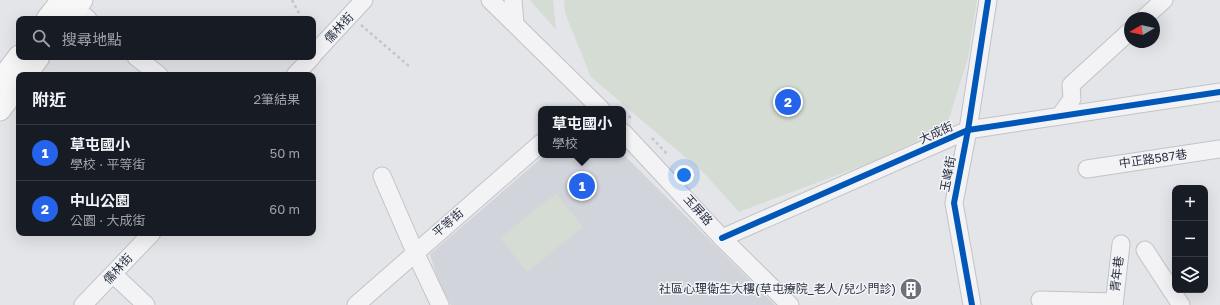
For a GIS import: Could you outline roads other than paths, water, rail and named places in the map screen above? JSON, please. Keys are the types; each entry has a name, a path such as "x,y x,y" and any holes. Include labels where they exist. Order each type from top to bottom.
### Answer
{"main road":[{"path":"54,16 73,8"},
{"path":"0,81 16,60"},
{"path":"28,72 38,60"},
{"path":"0,110 16,88"}],"street":[{"name":"儒林街","path":"316,52 364,0"},
{"path":"490,0 515,23 591,106"},
{"path":"513,0 515,23"},
{"name":"玉峰街","path":"972,305 954,203 968,130 988,0"},
{"path":"1151,12 1164,0"},
{"path":"1060,116 1072,99 1071,85 1124,36"},
{"path":"140,60 155,72"},
{"name":"儒林街","path":"299,72 309,60"},
{"name":"大成街","path":"722,238 968,130 1220,92"},
{"name":"玉屏路","path":"626,135 722,238 790,305"},
{"name":"平等街","path":"356,305 538,146"},
{"name":"中正路587巷","path":"1086,169 1220,149"},
{"path":"382,176 440,305"},
{"name":"儒林街","path":"83,305 114,275 149,236"},
{"name":"青年巷","path":"1114,303 1121,244"},
{"path":"1145,250 1181,305"},
{"path":"114,275 146,305"},
{"path":"1040,300 1114,303"}],"place":[{"name":"中山公園","path":"788,102"},
{"name":"草屯國小","path":"582,186"},
{"name":"社區心理衛生大樓(草屯療院_老人/兒少門診)","path":"911,289"}]}
